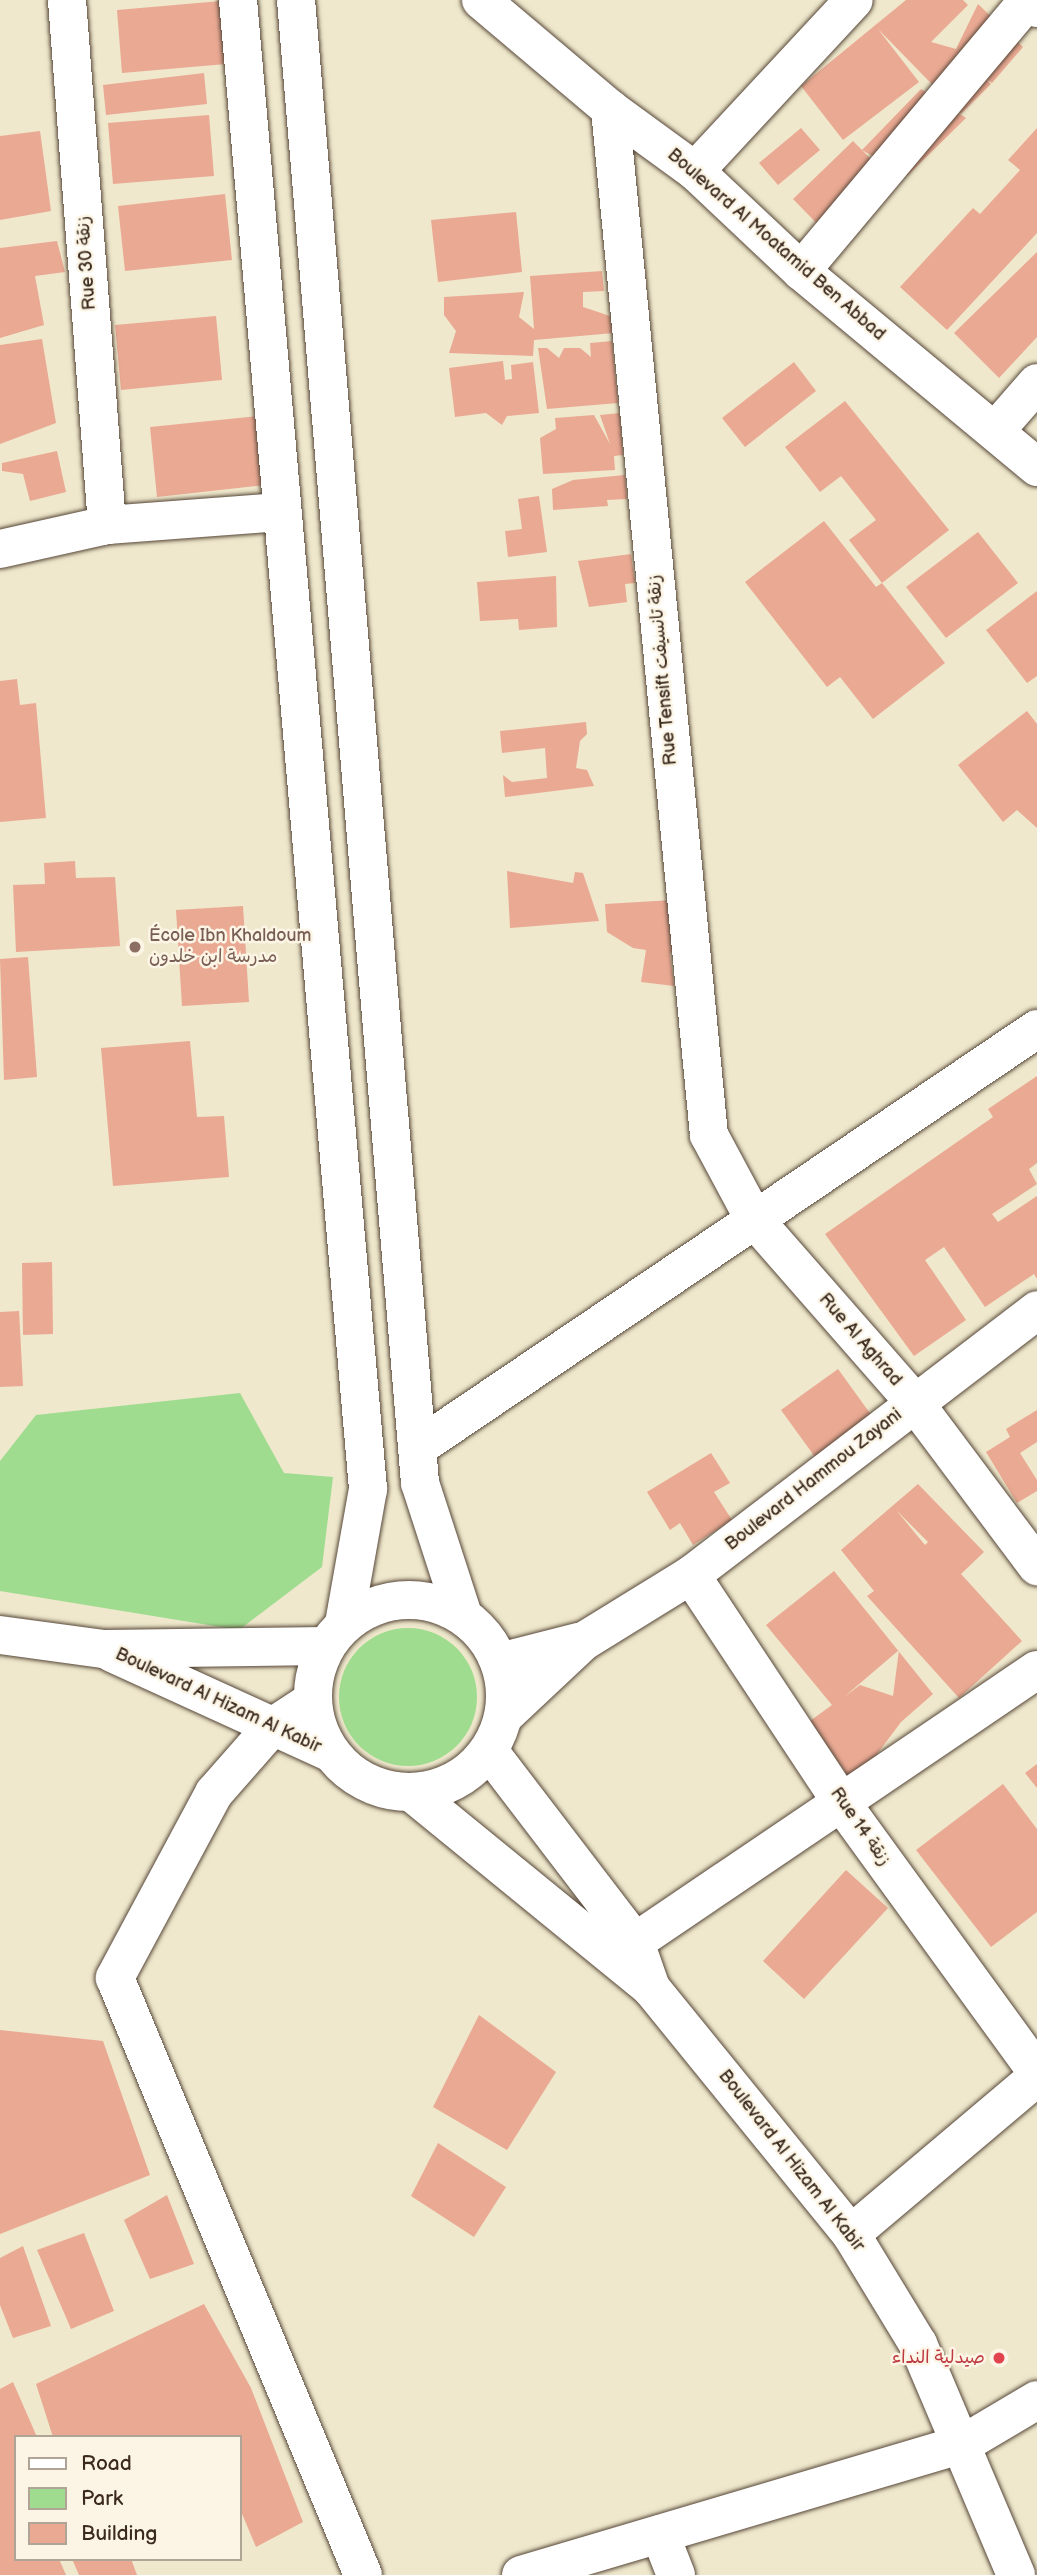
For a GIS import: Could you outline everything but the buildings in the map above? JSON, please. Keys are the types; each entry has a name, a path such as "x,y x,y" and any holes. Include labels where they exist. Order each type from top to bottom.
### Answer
{"street":[{"name":"Rue 30 زنقة","path":"67,0 107,525"},
{"path":"238,0 368,1489 335,1635 315,1672 312,1701 318,1728 331,1753 366,1782 411,1792 455,1781 489,1751 504,1716 506,1688 500,1662 486,1636 463,1615 434,1603 402,1600 371,1606 335,1635"},
{"path":"296,0 421,1446 421,1483 463,1615"},
{"name":"Boulevard Al Moatamid Ben Abbad","path":"481,0 610,109 695,171 801,271 996,430 1037,467"},
{"path":"695,171 854,0"},
{"path":"801,271 1028,0 1037,8"},
{"name":"Rue Tensift زنقة تانسيفت","path":"610,109 704,1105 709,1135 754,1219"},
{"path":"996,430 1037,383"},
{"path":"0,549 107,525 281,512"},
{"path":"421,1446 1037,1029"},
{"name":"Rue Al Aghrad","path":"754,1219 915,1403 1037,1566"},
{"name":"Boulevard Hammou Zayani","path":"584,1641 691,1575 1037,1310"},
{"name":"Rue 14 زنقة","path":"691,1575 844,1805 1037,2075"},
{"name":"Boulevard Al Hizam Al Kabir","path":"0,1635 104,1649 335,1635"},
{"path":"500,1662 584,1641"},
{"path":"504,1716 584,1641"},
{"name":"Boulevard Al Hizam Al Kabir","path":"104,1649 331,1753"},
{"path":"593,1945 635,1942 844,1805 1037,1670"},
{"path":"312,1701 272,1727 214,1793 115,1978 363,2575"},
{"name":"Boulevard Al Hizam Al Kabir","path":"489,1751 635,1942 651,1988"},
{"name":"Boulevard Al Hizam Al Kabir","path":"411,1792 593,1945 651,1988 851,2234 918,2344 963,2444 1016,2575"},
{"path":"851,2234 1037,2075"},
{"path":"521,2575 963,2444 1037,2400"},
{"path":"660,2534 676,2575"}],"green space":[{"path":"240,1393 284,1473 333,1477 322,1567 239,1630 0,1591 0,1461 36,1415"},
{"path":"408,1628 434,1634 457,1648 471,1671 477,1697 471,1723 457,1746 434,1760 408,1766 382,1760 359,1746 345,1723 339,1697 345,1671 359,1648 382,1634"}],"place":[{"name":"École Ibn Khaldoum مدرسة ابن خلدون","path":"135,947"},
{"name":"صيدلية النداء","path":"999,2358"}]}
